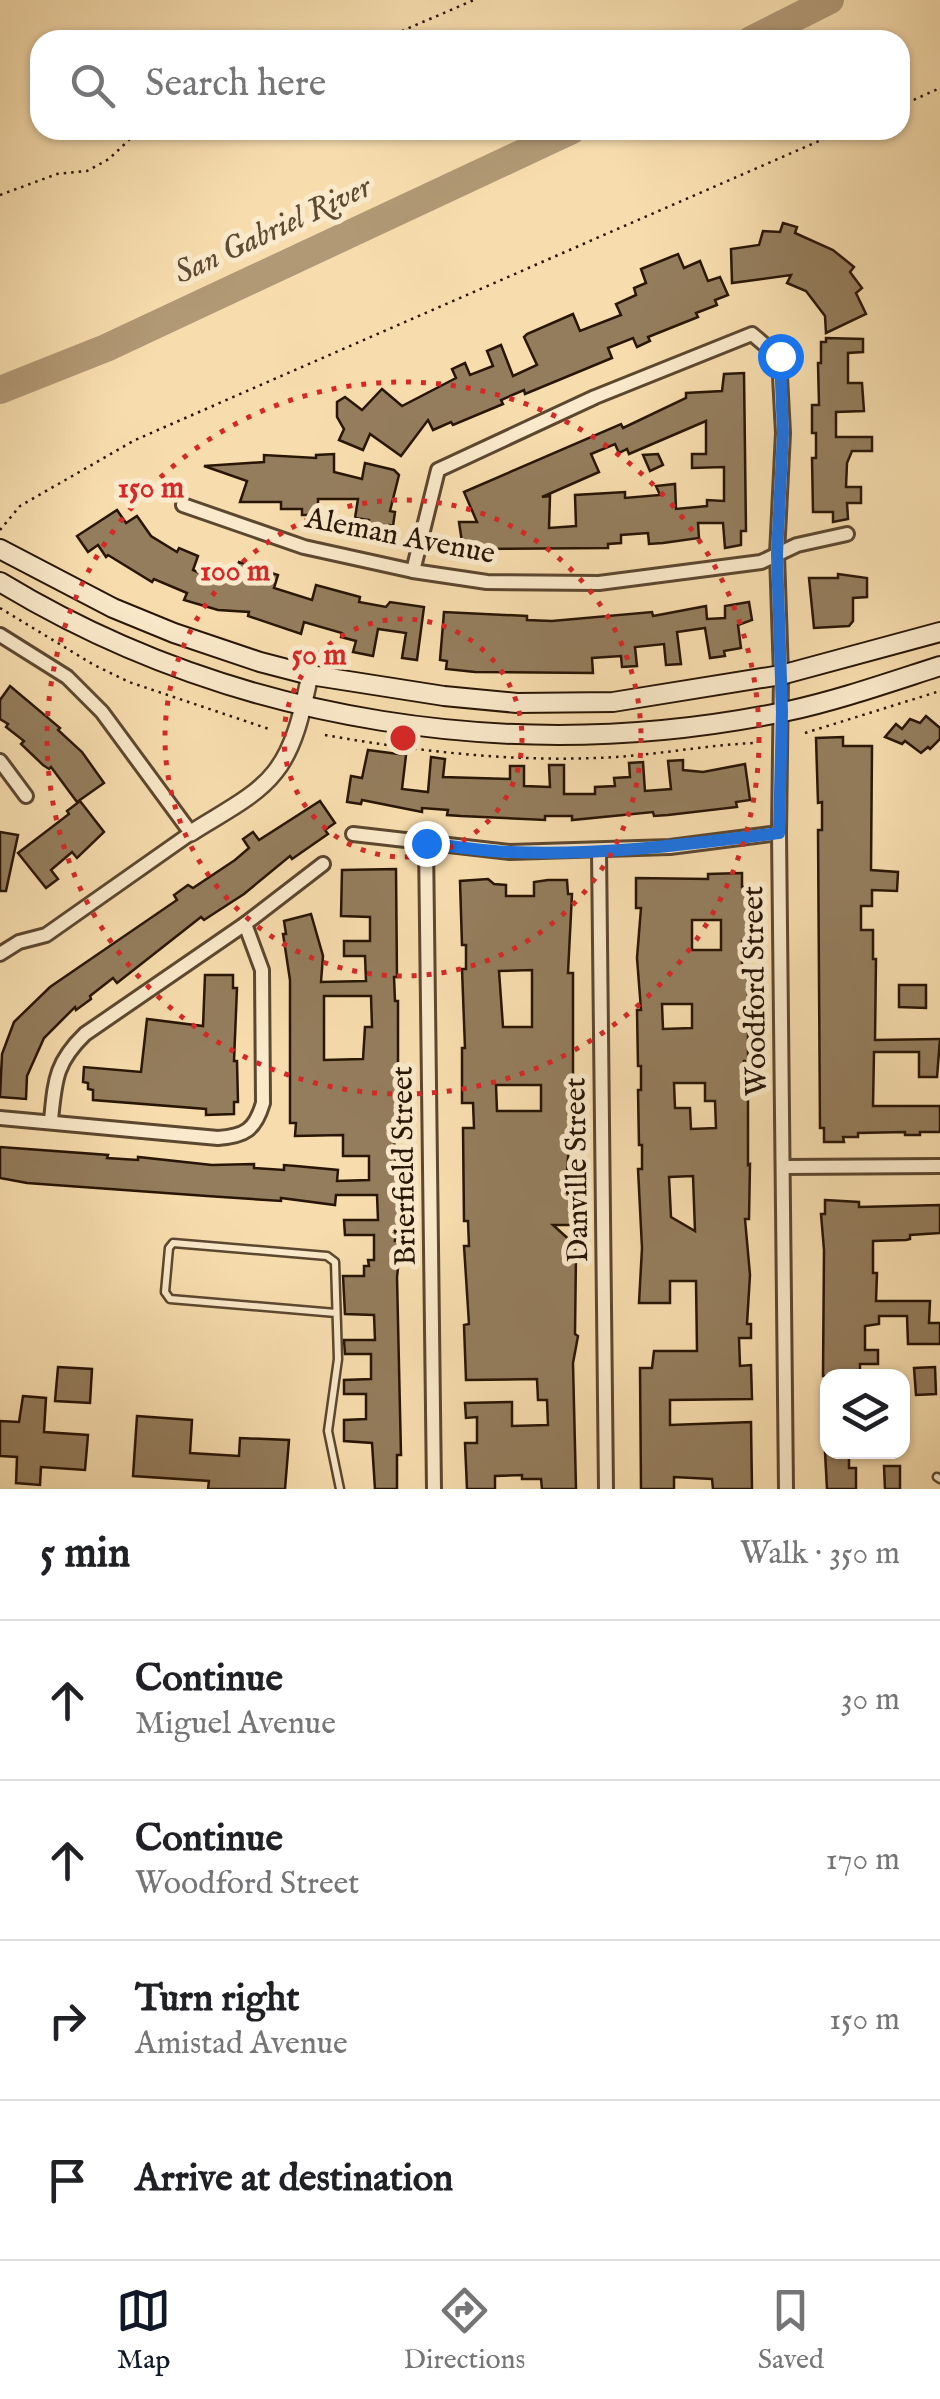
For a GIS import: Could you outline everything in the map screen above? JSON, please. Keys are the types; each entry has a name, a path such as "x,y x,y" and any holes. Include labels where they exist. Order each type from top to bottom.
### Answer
{"main road":[{"path":"0,549 113,608 174,633 310,675 517,703 613,702 781,675 940,632"},
{"path":"0,582 91,632 206,680 303,707 384,722 509,735 648,731 782,712 940,666"}],"street":[{"name":"Woodford Street","path":"413,571 438,470 595,397 752,334 780,356 783,433 777,554 782,712 779,833 786,1489"},
{"name":"Aleman Avenue","path":"183,506 304,546 413,571 487,582 599,583 761,562 796,546 847,534"},
{"path":"0,635 67,677 102,712 191,834"},
{"path":"0,954 19,942 46,935 274,774 293,738 310,675"},
{"path":"0,761 26,796"},
{"path":"353,834 510,852 670,847 779,833"},
{"name":"Brierfield Street","path":"426,843 434,1489"},
{"name":"Danville Street","path":"599,850 606,1489"},
{"path":"51,1120 56,1074 68,1050 85,1034 245,924 323,864"},
{"path":"0,1118 218,1138 242,1136 257,1124 263,1103 262,970 245,924"},
{"path":"784,1167 940,1166"}],"lane":[{"path":"336,1313 170,1299 165,1292 169,1248 173,1243 327,1256 334,1262 338,1359 328,1431 340,1489"}],"path":[{"path":"404,30 474,0"},
{"path":"910,102 940,88"},
{"path":"0,195 57,174 87,171 109,159 129,140"},
{"path":"0,530 20,506 135,440 821,140"},
{"path":"0,608 94,666 129,682 269,729"},
{"path":"806,733 940,691"}],"building":[{"path":"783,223 797,227 795,233 833,250 854,267 850,272 862,288 856,293 866,314 826,333 825,316 806,291 787,283 791,275 732,283 731,249 759,245 763,231 780,232"},
{"path":"678,254 684,268 700,261 708,281 720,277 728,295 715,300 717,305 696,313 698,317 648,337 650,341 637,347 633,338 608,348 612,358 525,394 524,390 501,400 503,404 453,425 451,422 433,430 428,420 401,456 370,434 363,450 339,440 344,429 337,417 337,402 345,397 362,410 382,389 402,406 456,378 452,369 465,363 470,375 493,366 487,351 501,345 513,376 537,365 524,337 527,334 573,314 580,331 621,315 616,304 636,295 634,288 646,283 641,269"},
{"path":"826,338 863,339 863,352 848,353 848,383 862,383 864,411 836,412 836,437 872,437 872,451 852,451 847,463 846,487 861,487 861,503 847,503 848,519 833,522 833,512 813,512 812,458 816,458 816,433 812,433 812,405 819,405 818,363 821,342 826,342"},
{"path":"744,373 746,531 741,531 741,545 725,548 723,523 698,523 699,538 663,543 649,544 648,533 621,535 621,543 608,544 608,548 463,549 459,522 477,522 464,492 621,424 623,428 686,398 686,393 722,391 724,374","holes":["706,421 706,454 692,454 692,468 724,467 724,501 707,500 707,506 676,509 675,484 656,486 660,495 575,495 576,526 549,528 550,496 542,497 599,472 591,454 615,444 619,453 627,449 629,454"]},
{"path":"334,454 334,472 362,479 365,463 394,470 399,475 390,511 395,512 393,526 389,525 386,539 367,536 369,520 355,518 358,499 318,499 318,515 302,515 302,509 281,509 281,502 240,502 247,481 204,466 264,462 264,455 316,458"},
{"path":"658,454 663,465 650,471 643,455"},
{"path":"117,510 126,523 137,516 151,536 177,552 179,548 198,556 193,570 216,580 219,571 234,576 239,562 278,575 274,588 312,600 316,585 360,597 359,602 424,607 417,660 402,658 406,633 378,629 373,656 353,652 356,641 341,637 342,633 304,622 301,634 248,616 249,612 218,610 184,600 187,593 154,579 152,582 106,557 98,545 88,552 77,536"},
{"path":"838,574 867,578 867,597 853,598 853,621 849,626 814,628 809,578 838,578"},
{"path":"749,602 752,620 738,625 741,648 724,651 725,656 710,658 705,628 677,632 681,664 666,665 664,644 635,647 637,666 622,667 621,656 592,658 593,673 475,672 446,669 447,661 440,660 444,612 552,621 652,612 653,616 706,606 707,619 725,618 725,606"},
{"path":"10,686 60,728 104,783 77,802 51,767 43,765 0,719 0,700"},
{"path":"926,716 940,728 940,739 930,749 921,753 905,741 902,744 885,737 896,724 902,729 910,719 920,723"},
{"path":"843,737 843,746 872,746 871,870 898,872 897,891 872,890 872,906 861,906 861,930 873,930 875,1040 940,1039 937,1077 919,1077 919,1052 874,1052 873,1106 940,1106 940,1132 858,1133 858,1137 843,1137 844,1142 824,1142 824,1128 820,1128 818,830 822,830 822,802 818,803 816,738"},
{"path":"368,750 406,755 402,789 428,792 431,757 445,759 443,777 510,779 510,766 524,766 524,786 550,787 549,765 564,765 564,794 595,794 595,787 615,786 614,778 630,777 629,763 643,762 645,791 671,789 668,761 683,760 683,770 703,772 745,764 750,800 736,802 737,807 668,815 654,816 653,812 572,820 572,816 545,816 545,820 447,815 448,810 422,808 422,812 362,800 361,804 347,802 351,776 362,778"},
{"path":"80,801 104,832 77,858 72,852 51,870 58,879 46,888 18,853"},
{"path":"320,801 335,823 325,830 328,834 292,859 290,856 244,894 204,920 201,917 117,983 113,978 91,999 76,1010 75,1007 44,1038 27,1076 26,1099 0,1097 2,1054 14,1022 50,987 177,900 174,895 188,885 193,888 235,860 249,848 243,839 253,832 259,840"},
{"path":"0,832 18,835 6,891 0,891"},
{"path":"396,869 398,1137 394,1137 399,1200 395,1241 401,1241 397,1277 401,1455 397,1455 397,1489 375,1489 372,1443 344,1441 344,1420 366,1419 366,1394 344,1394 344,1380 371,1379 371,1354 345,1354 344,1340 375,1340 374,1315 345,1314 343,1276 364,1276 364,1266 369,1266 368,1260 374,1260 374,1235 345,1235 344,1220 378,1220 377,1195 336,1195 335,1205 0,1178 0,1147 108,1155 107,1158 254,1164 254,1168 284,1170 284,1165 296,1166 338,1170 337,1181 369,1180 369,1156 343,1156 343,1135 295,1136 296,1123 290,1123 290,980 284,921 311,914 323,956 321,982 366,981 365,956 344,956 344,941 370,941 370,917 341,916 342,870","holes":["324,996 371,996 372,1027 365,1027 363,1059 324,1060"]},
{"path":"742,873 742,887 747,887 747,941 742,941 742,967 748,967 748,1061 744,1061 744,1085 748,1085 750,1164 749,1219 745,1219 750,1275 747,1324 751,1324 751,1338 739,1338 740,1366 751,1365 752,1399 670,1400 670,1425 751,1422 752,1489 713,1489 712,1479 674,1477 674,1489 641,1489 640,1368 652,1368 654,1351 697,1351 696,1281 670,1281 670,1303 639,1303 642,1248 638,1169 642,1169 642,1145 637,958 641,908 636,908 636,878 708,879 708,874","holes":["692,920 721,920 721,950 692,950","662,1004 692,1004 692,1028 663,1029","674,1083 705,1083 705,1101 715,1101 716,1128 691,1129 690,1108 675,1108","693,1176 695,1231 671,1217 669,1177"]},
{"path":"488,879 506,885 506,896 534,896 534,882 567,880 568,894 572,894 568,973 573,973 570,1131 574,1131 574,1145 569,1145 567,1171 575,1171 574,1225 553,1225 574,1244 576,1254 576,1489 542,1489 541,1479 522,1479 522,1475 495,1476 495,1489 467,1489 465,1443 477,1443 477,1417 466,1418 465,1403 512,1402 512,1426 548,1425 547,1400 538,1400 537,1379 466,1380 464,1325 469,1324 464,1246 469,1246 468,1221 464,1221 463,1128 474,1128 473,1103 462,1103 462,969 466,969 466,945 462,945 460,881","holes":["532,970 532,1027 503,1027 499,971","496,1085 541,1085 541,1111 497,1111"]},
{"path":"205,975 233,975 233,988 237,988 234,1061 238,1102 234,1102 234,1114 206,1115 206,1109 93,1100 93,1090 83,1082 84,1067 141,1072 147,1019 203,1026"},
{"path":"899,985 926,985 926,1008 899,1007"},
{"path":"825,1200 859,1202 859,1207 940,1205 940,1233 873,1241 873,1273 877,1273 876,1301 930,1301 929,1323 940,1323 940,1344 908,1344 907,1316 879,1316 879,1324 865,1326 865,1350 878,1350 878,1364 860,1364 860,1369 823,1369 821,1214 825,1214"},
{"path":"58,1367 92,1369 90,1403 55,1401"},
{"path":"935,1367 936,1394 916,1395 914,1368"},
{"path":"23,1396 46,1398 44,1432 88,1435 85,1470 41,1467 40,1485 16,1483 17,1457 0,1456 0,1421 19,1422"},
{"path":"137,1416 192,1420 190,1453 239,1456 240,1438 289,1440 285,1489 208,1489 209,1481 133,1476"},
{"path":"825,1459 849,1459 849,1468 856,1468 856,1489 827,1489"},
{"path":"884,1466 900,1466 900,1489 885,1489"}],"waterway":[{"name":"San Gabriel River","path":"771,30 830,0"},
{"name":"San Gabriel River","path":"0,390 106,348 551,140"}],"route":[{"path":"426,843 510,852 599,850 670,847 779,833 782,712 777,554 783,433 780,356"}]}
